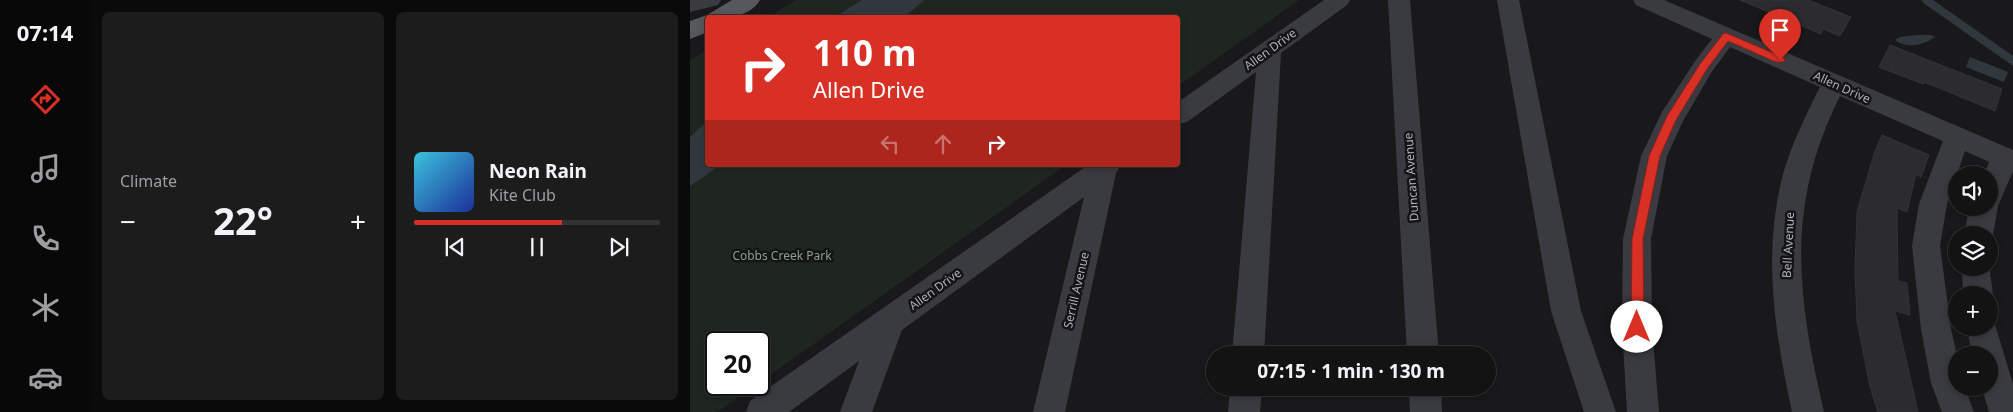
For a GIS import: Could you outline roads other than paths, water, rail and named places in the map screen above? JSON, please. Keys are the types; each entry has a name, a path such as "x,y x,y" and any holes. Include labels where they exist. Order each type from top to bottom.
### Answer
{"main road":[{"path":"722,15 749,0"},
{"path":"690,31 705,24"}],"street":[{"path":"690,4 710,0"},
{"name":"Allen Drive","path":"1180,114 1339,0"},
{"name":"Duncan Avenue","path":"1399,0 1422,346"},
{"path":"1508,0 1566,310 1600,412"},
{"name":"Allen Drive","path":"1644,0 2009,159"},
{"path":"1643,412 1637,327 1638,239 1654,156 1671,119 1703,67 1726,36"},
{"path":"1249,346 1269,50"},
{"name":"Bell Avenue","path":"1808,412 1788,311 1785,265 1787,229 1793,190 1808,139 1834,84"},
{"path":"1957,137 1933,204 1926,246 1936,328 1948,383 1958,412"},
{"path":"1998,180 2009,159"},
{"name":"Allen Drive","path":"762,412 1105,167"},
{"name":"Serrill Avenue","path":"1049,412 1106,167"},
{"path":"856,412 890,321"},
{"path":"1998,389 2005,412"},
{"path":"1244,412 1245,396"},
{"path":"1425,396 1426,412"}],"waterway":[{"path":"1926,0 2013,61"}],"park label":[{"name":"Cobbs Creek Park","path":"782,255"}]}
